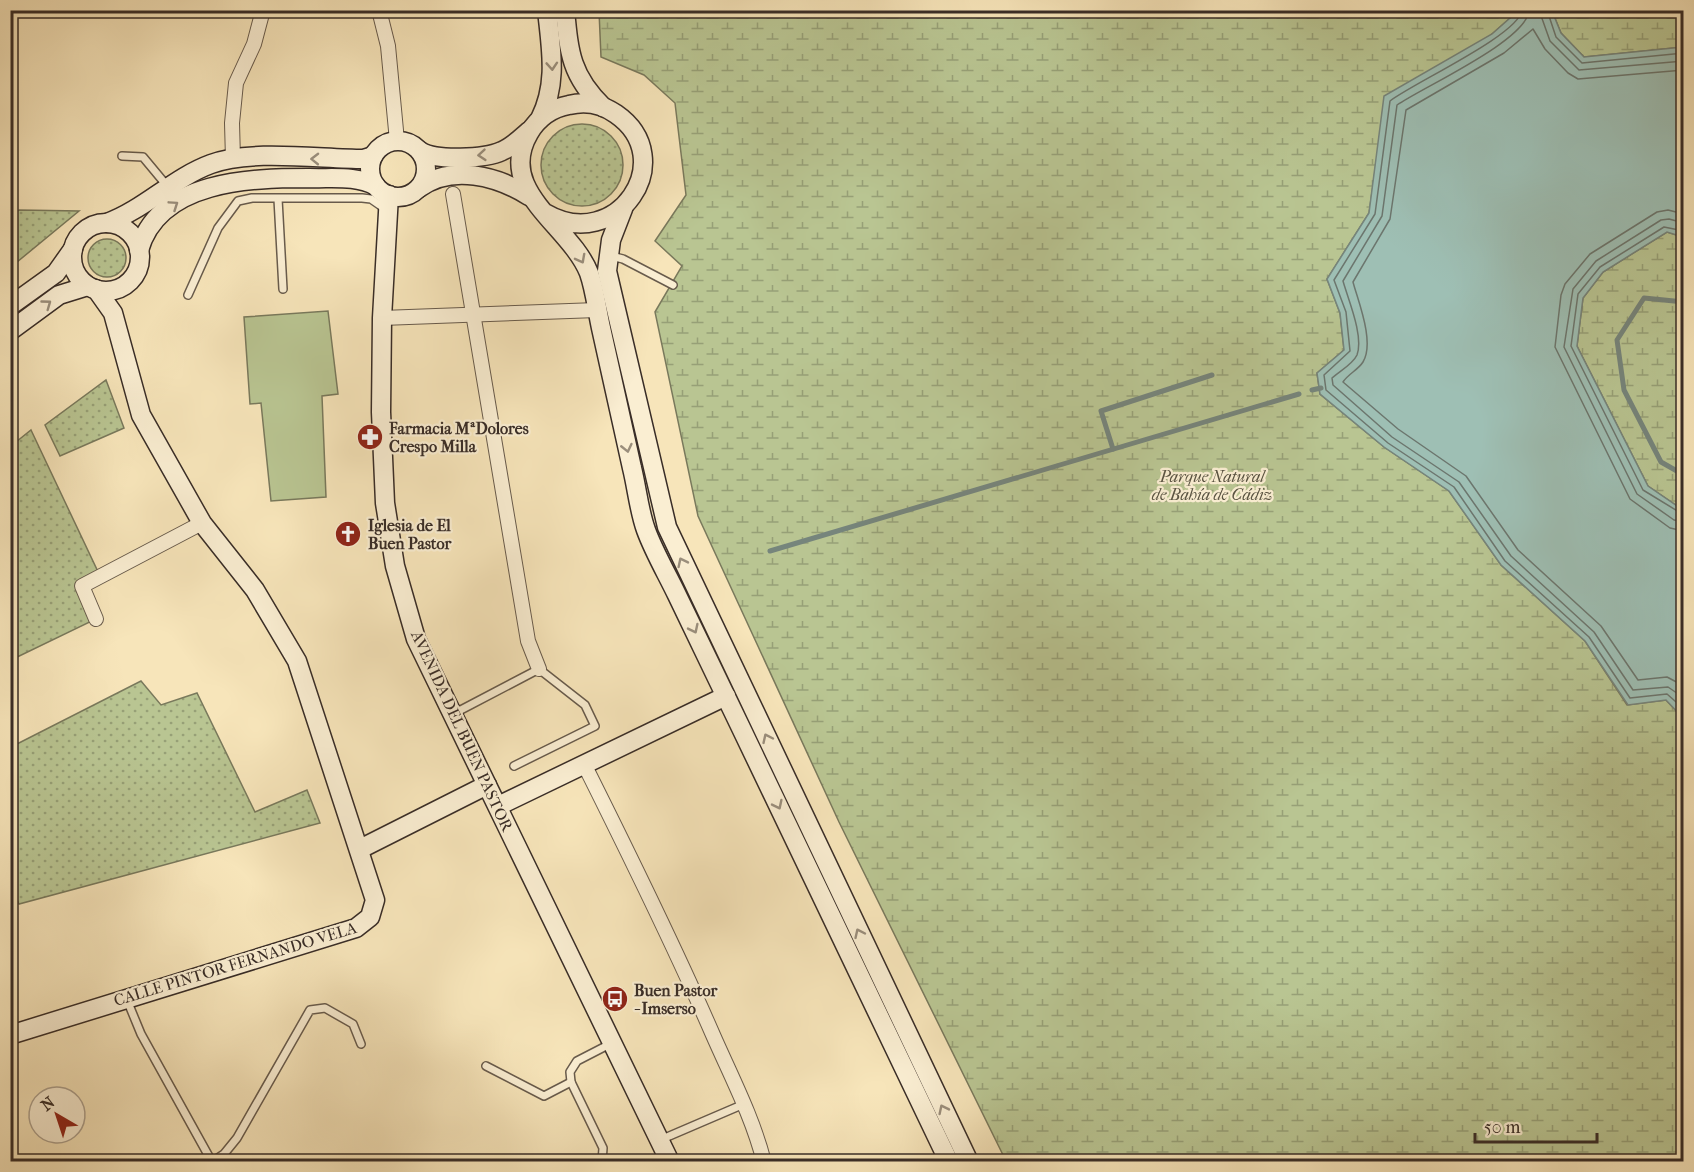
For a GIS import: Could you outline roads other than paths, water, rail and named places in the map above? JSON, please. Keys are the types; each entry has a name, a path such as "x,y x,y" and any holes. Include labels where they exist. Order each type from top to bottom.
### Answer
{"street":[{"path":"233,159 232,123 236,83 254,44 263,10"},
{"path":"379,10 388,46 396,141"},
{"path":"529,196 521,174 520,162 524,144 548,102 553,74 547,10"},
{"path":"545,213 567,223 591,224 613,216 631,200 641,178 642,154 639,143 626,122 603,107 581,82 570,59 565,10"},
{"path":"10,306 56,273 83,232 99,224 107,223 213,163 233,159 363,159 373,156 384,144 396,141 407,142 435,158 489,155 516,143 550,112 572,104 584,103 603,107"},
{"path":"419,188 426,174 424,158 420,151"},
{"path":"373,156 370,172 385,198"},
{"path":"113,313 119,307 138,267 139,250 150,227 165,212 188,196 210,186 263,178 361,180 385,198 405,196 439,177 479,176 508,183 529,196 579,253 590,274 646,530 949,1161"},
{"path":"453,194 528,641 539,669"},
{"name":"AVENIDA DEL BUEN PASTOR","path":"385,198 381,412 384,503 395,566 416,639 670,1161"},
{"path":"623,209 608,255 607,271 667,527 969,1161"},
{"path":"107,223 131,234 139,250"},
{"path":"74,247 73,264 76,273 92,288"},
{"path":"10,331 59,295 92,288 113,290 129,282"},
{"name":"CALLE PINTOR FERNANDO VELA","path":"10,1035 356,928 370,917 375,900 297,661 255,590 202,523 141,415 113,313 92,288"},
{"path":"382,318 597,310"},
{"path":"96,619 82,586 202,523"},
{"path":"498,806 726,696"},
{"path":"584,764 674,944 744,1104 764,1161"},
{"path":"360,849 487,785"}],"lane":[{"path":"122,156 143,157 168,187"},
{"path":"188,295 218,228 238,201 385,198"},
{"path":"278,199 283,289"},
{"path":"608,255 623,259 673,285"},
{"path":"453,714 539,669 585,705 595,726 514,766"},
{"path":"127,998 141,1034 212,1161 224,1154 237,1138 310,1010 325,1008 353,1024 361,1044"},
{"path":"602,1161 603,1148 593,1123 571,1082 570,1072 574,1064 614,1042"},
{"path":"486,1066 544,1096 571,1082"},
{"path":"660,1140 744,1104"}],"water":[{"path":"1518,11 1552,11 1561,33 1584,57 1683,47 1683,237 1667,232 1603,272 1583,298 1577,346 1648,486 1683,510 1683,718 1666,700 1628,705 1585,641 1501,565 1449,491 1384,447 1320,394 1317,373 1344,350 1340,313 1327,279 1369,213 1384,96 1492,34"}],"waterway":[{"path":"1684,302 1644,298 1617,340 1624,390 1661,462 1684,475"},
{"path":"1113,449 1101,411 1212,375"},
{"path":"1312,390 1321,388"},
{"path":"770,551 1299,394"}],"place":[{"name":"Farmacia MªDolores Crespo Milla","path":"370,437"},
{"name":"Iglesia de El Buen Pastor","path":"348,534"},
{"name":"Buen Pastor - Imserso","path":"615,999"}],"park label":[{"name":"Parque Natural de Bahía de Cádiz","path":"1212,485"}]}
